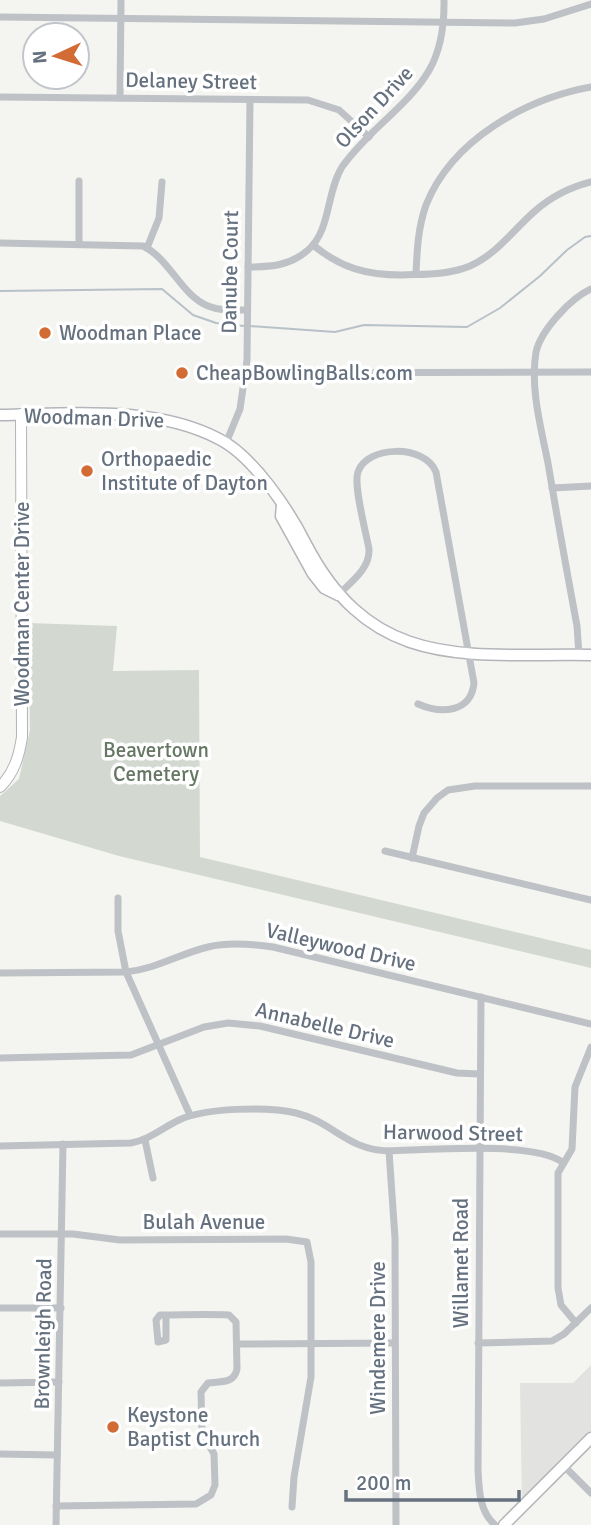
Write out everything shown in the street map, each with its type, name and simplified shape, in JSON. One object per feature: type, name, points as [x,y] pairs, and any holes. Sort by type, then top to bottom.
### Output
[{"type":"main road","name":"Woodman Drive","points":[[0,415],[151,416],[191,426],[226,443],[261,475],[282,505],[281,516],[313,574],[324,588],[338,595],[363,617],[407,641],[435,650],[469,655],[591,655]]},
{"type":"main road","points":[[505,1525],[591,1438]]},
{"type":"street","points":[[120,98],[121,0]]},
{"type":"street","name":"Olson Drive","points":[[313,245],[323,228],[330,194],[338,175],[353,154],[417,89],[428,74],[439,52],[444,22],[444,0]]},
{"type":"street","points":[[0,18],[530,21],[560,15],[591,4]]},
{"type":"street","points":[[416,274],[419,232],[427,204],[440,178],[456,158],[479,137],[523,109],[556,95],[591,87]]},
{"type":"street","name":"Delaney Street","points":[[0,97],[299,100],[322,103],[347,115],[369,137]]},
{"type":"street","name":"Danube Court","points":[[226,443],[240,409],[246,373],[250,100]]},
{"type":"street","points":[[79,181],[79,244]]},
{"type":"street","points":[[248,267],[281,265],[300,257],[313,245],[334,261],[362,272],[416,274],[447,273],[463,269],[483,259],[547,202],[591,181]]},
{"type":"street","points":[[146,248],[159,218],[162,183]]},
{"type":"street","points":[[0,243],[134,245],[146,248],[160,257],[192,295],[205,305],[226,310],[246,310]]},
{"type":"street","points":[[579,654],[577,626],[537,405],[535,373],[536,352],[544,333],[576,298],[591,289]]},
{"type":"street","points":[[246,373],[591,372]]},
{"type":"street","name":"Woodman Center Drive","points":[[0,787],[18,761],[22,737],[21,414]]},
{"type":"street","points":[[338,595],[364,569],[368,559],[369,549],[357,481],[362,464],[377,454],[411,453],[427,459],[436,472],[473,688],[465,703],[456,709],[441,710],[418,704]]},
{"type":"street","points":[[552,488],[591,486]]},
{"type":"street","points":[[412,858],[419,826],[425,813],[437,798],[449,790],[475,786],[591,786]]},
{"type":"street","points":[[385,851],[591,900]]},
{"type":"street","points":[[118,898],[118,931],[125,972],[190,1115]]},
{"type":"street","name":"Valleywood Drive","points":[[0,973],[125,972],[151,969],[209,947],[250,944],[273,947],[591,1024]]},
{"type":"street","name":"Willamet Road","points":[[481,997],[479,1487],[484,1510],[495,1525]]},
{"type":"street","name":"Annabelle Drive","points":[[0,1058],[121,1057],[204,1027],[239,1023],[457,1073],[479,1074]]},
{"type":"street","points":[[576,1323],[561,1305],[558,1288],[558,1173],[572,1149],[575,1087],[591,1047]]},
{"type":"street","name":"Harwood Street","points":[[0,1146],[131,1143],[145,1140],[190,1115],[213,1111],[289,1112],[318,1121],[360,1147],[389,1151],[527,1150],[556,1157],[562,1162]]},
{"type":"street","points":[[145,1140],[153,1178]]},
{"type":"street","name":"Brownleigh Road","points":[[56,1525],[63,1144]]},
{"type":"street","name":"Windemere Drive","points":[[389,1151],[395,1238],[396,1525]]},
{"type":"street","name":"Bulah Avenue","points":[[0,1234],[62,1234],[120,1240],[286,1239],[307,1242],[311,1262],[311,1342]]},
{"type":"street","points":[[0,1308],[61,1308]]},
{"type":"street","points":[[478,1343],[545,1343],[558,1338],[591,1308]]},
{"type":"street","points":[[56,1506],[196,1504],[207,1499],[215,1485],[214,1454],[202,1434],[201,1392],[208,1383],[228,1381],[234,1377],[236,1322],[232,1316],[166,1315]]},
{"type":"street","points":[[292,1507],[294,1477],[310,1384],[311,1342]]},
{"type":"street","points":[[237,1344],[395,1343]]},
{"type":"street","points":[[0,1382],[59,1382]]},
{"type":"street","points":[[0,1454],[57,1455]]},
{"type":"street","points":[[564,1465],[591,1493]]},
{"type":"shaded area","points":[[591,1365],[591,1439],[522,1508],[520,1383],[573,1383]]},
{"type":"green space","name":"Beavertown Cemetery","points":[[28,623],[117,626],[113,671],[199,670],[200,857],[591,950],[591,968],[119,856],[0,821],[0,796],[19,779],[30,730]]},
{"type":"waterway","points":[[249,326],[335,332],[364,325],[467,327],[500,308],[567,250],[585,237],[591,236]]},
{"type":"waterway","points":[[0,291],[162,289],[193,315],[216,323],[244,326]]},
{"type":"place","name":"Woodman Place","points":[[45,333]]},
{"type":"place","name":"CheapBowlingBalls.com","points":[[182,373]]},
{"type":"place","name":"Orthopaedic Institute of Dayton","points":[[87,471]]},
{"type":"place","name":"Keystone Baptist Church","points":[[113,1427]]}]
